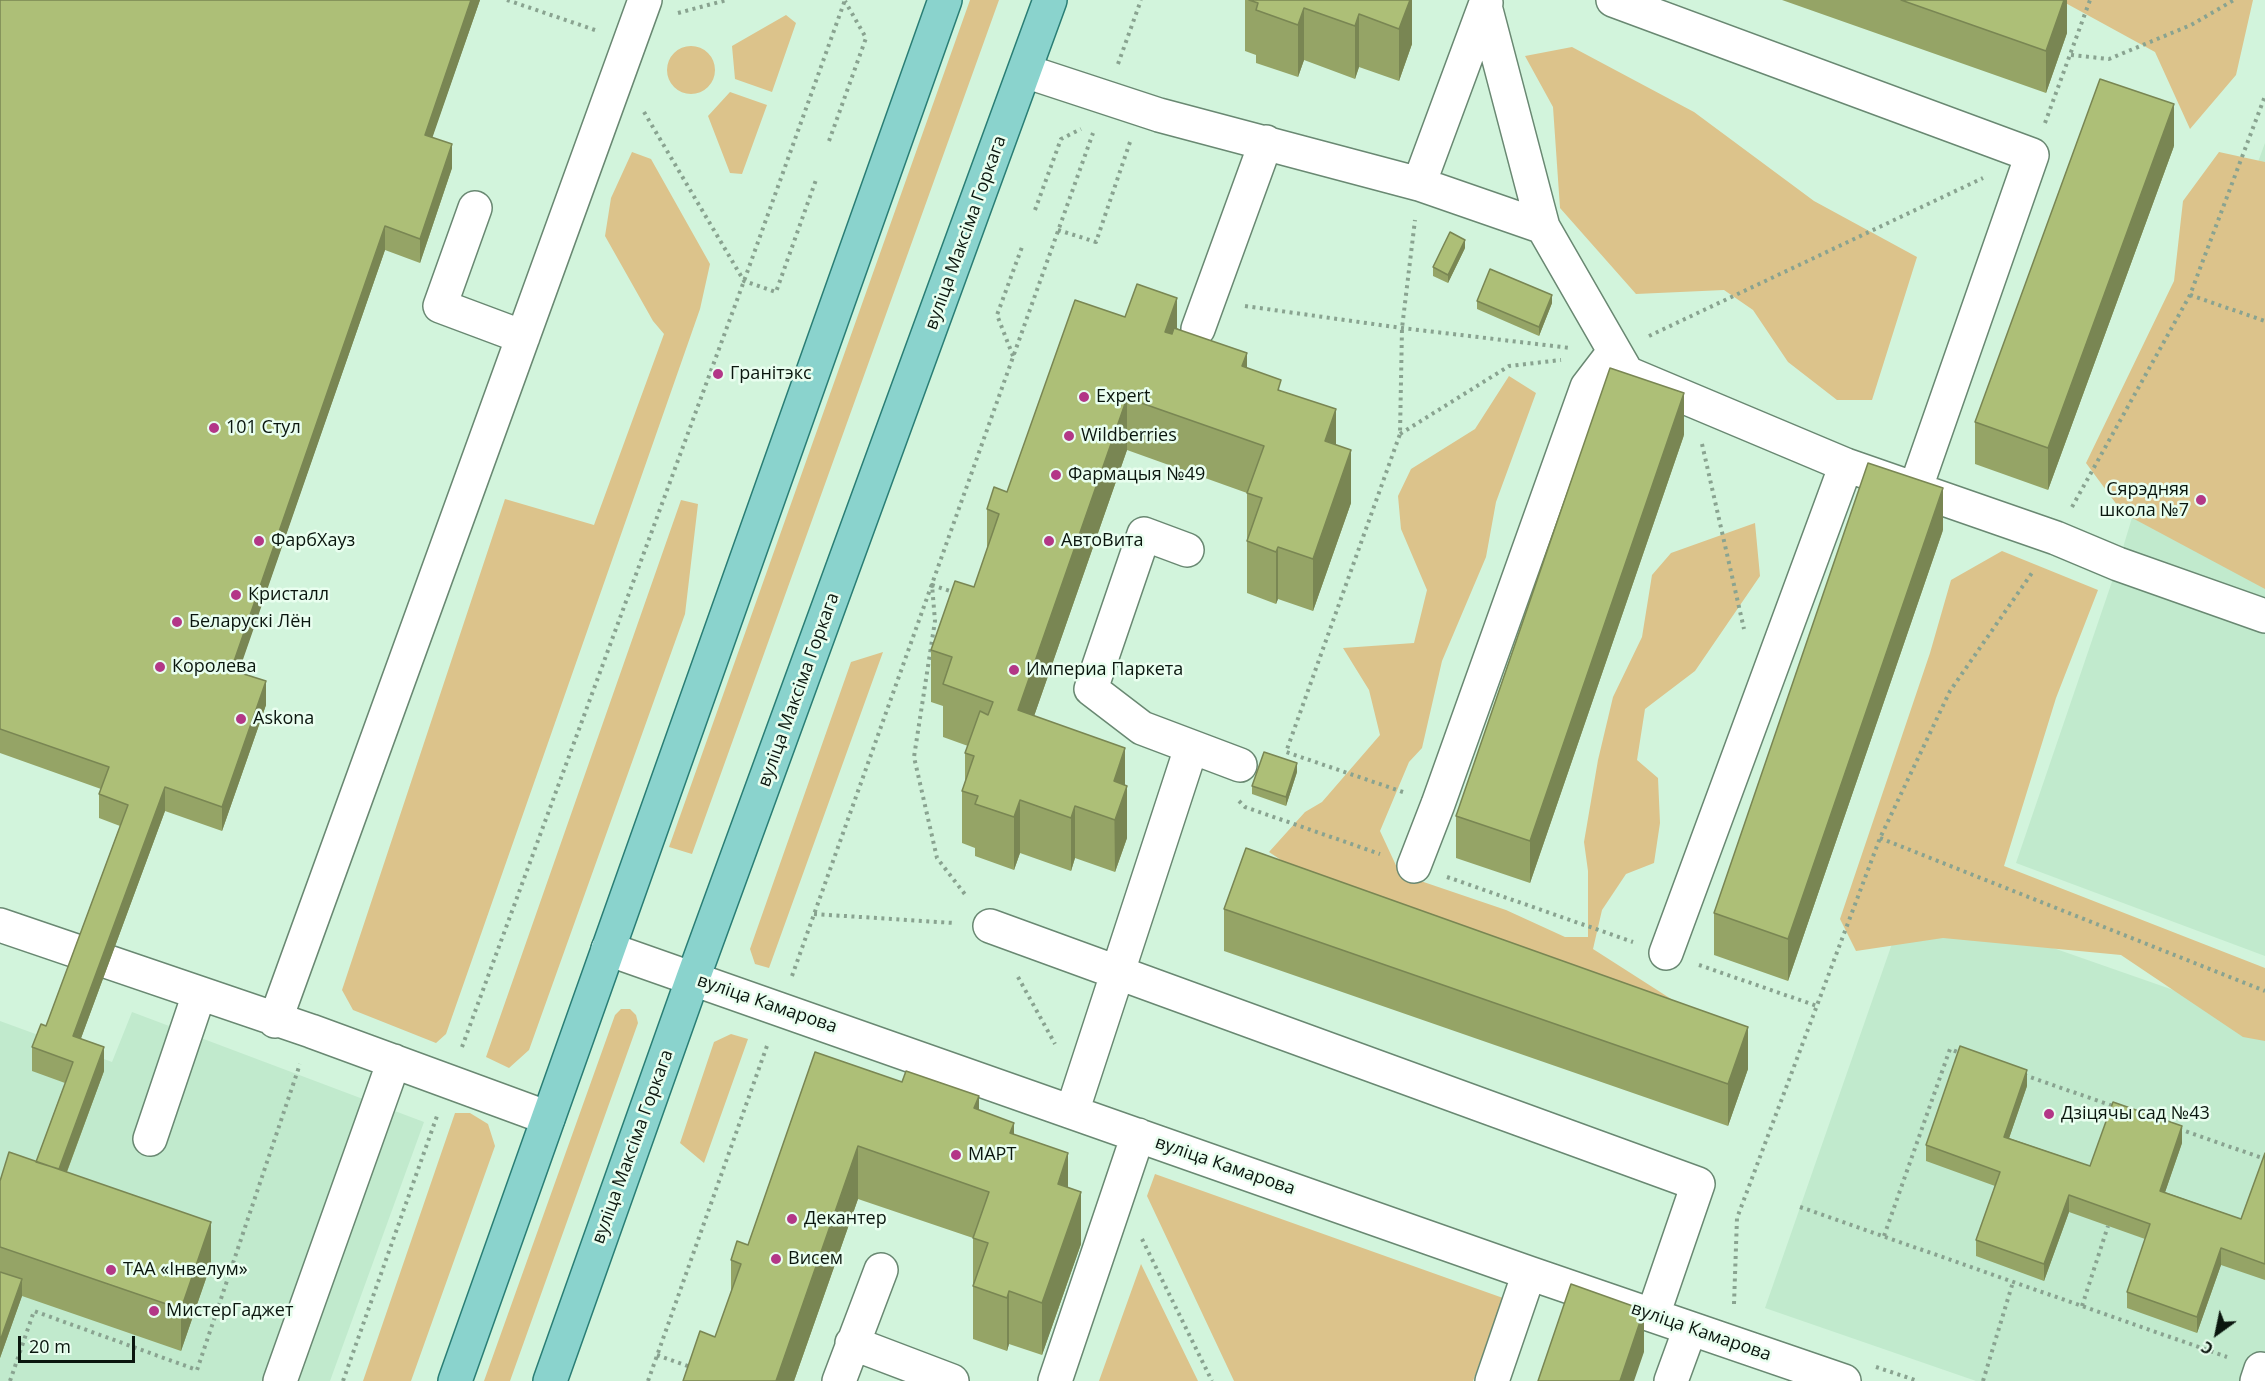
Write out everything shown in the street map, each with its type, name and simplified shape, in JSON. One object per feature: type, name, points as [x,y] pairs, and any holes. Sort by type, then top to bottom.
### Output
[{"type":"main road","points":[[455,1381],[945,0]]},
{"type":"main road","name":"вуліца Максіма Горкага","points":[[550,1381],[693,978],[1050,0]]},
{"type":"street","points":[[275,1021],[645,0]]},
{"type":"street","points":[[1613,0],[2032,155],[1915,490]]},
{"type":"street","points":[[1419,184],[1486,3]]},
{"type":"street","points":[[1486,3],[1543,227],[1613,353],[1627,373],[1846,465],[2056,538],[2118,564],[2265,616]]},
{"type":"street","points":[[1025,71],[1142,110],[1419,184],[1543,227]]},
{"type":"street","points":[[1203,315],[1266,142]]},
{"type":"street","points":[[475,208],[440,306],[523,337]]},
{"type":"street","points":[[1414,866],[1587,387],[1613,353]]},
{"type":"street","points":[[1666,953],[1846,465]]},
{"type":"street","points":[[1188,550],[1144,534],[1091,689],[1142,728],[1240,765]]},
{"type":"street","points":[[1076,1100],[1191,748]]},
{"type":"street","points":[[0,925],[394,1061],[548,1118]]},
{"type":"street","points":[[990,926],[1698,1184],[1653,1315]]},
{"type":"street","name":"вуліца Камарова","points":[[608,949],[780,1009],[1076,1100],[1138,1135],[1833,1379]]},
{"type":"street","points":[[150,1139],[198,994]]},
{"type":"street","points":[[280,1381],[394,1061]]},
{"type":"street","points":[[1055,1381],[1138,1135]]},
{"type":"street","points":[[839,1381],[881,1270]]},
{"type":"street","points":[[1492,1381],[1529,1273]]},
{"type":"street","points":[[1671,1381],[1690,1329]]},
{"type":"street","points":[[852,1343],[952,1381]]},
{"type":"path","points":[[507,0],[629,42]]},
{"type":"path","points":[[829,141],[866,38],[845,0]]},
{"type":"path","points":[[343,1381],[449,1083],[845,0]]},
{"type":"path","points":[[648,1381],[1141,0]]},
{"type":"path","points":[[1400,434],[1509,366],[1613,353],[2032,155],[2090,0]]},
{"type":"path","points":[[2071,55],[2109,59],[2191,25],[2234,0]]},
{"type":"path","points":[[1734,1306],[1737,1218],[1880,838],[1950,691],[2056,538],[2190,295],[2265,96]]},
{"type":"path","points":[[642,107],[744,281],[776,292],[817,177]]},
{"type":"path","points":[[1058,230],[1096,242],[1142,110]]},
{"type":"path","points":[[1035,210],[1061,139]]},
{"type":"path","points":[[1419,184],[1402,328],[1400,434],[1286,752],[1438,804]]},
{"type":"path","points":[[1013,357],[998,315],[1022,247]]},
{"type":"path","points":[[2190,295],[2265,321]]},
{"type":"path","points":[[1203,315],[1402,328],[1613,353]]},
{"type":"path","points":[[1693,401],[1747,640]]},
{"type":"path","points":[[932,585],[964,596]]},
{"type":"path","points":[[932,585],[934,621],[914,757],[937,858],[990,926]]},
{"type":"path","points":[[1284,822],[1817,1006]]},
{"type":"path","points":[[1880,838],[2265,991]]},
{"type":"path","points":[[814,914],[990,926]]},
{"type":"path","points":[[1018,977],[1076,1100]]},
{"type":"path","points":[[1884,1236],[1950,1049],[1961,1053]]},
{"type":"path","points":[[2017,1073],[2119,1108]]},
{"type":"path","points":[[2175,1128],[2265,1159]]},
{"type":"path","points":[[1119,1191],[1212,1381]]},
{"type":"path","points":[[1800,1207],[2082,1306],[2259,1375]]},
{"type":"path","points":[[2082,1306],[2109,1226]]},
{"type":"path","points":[[1983,1381],[2013,1282]]},
{"type":"path","points":[[657,1355],[698,1371]]},
{"type":"shaded area","points":[[970,0],[999,0],[692,854],[669,847]]},
{"type":"shaded area","points":[[2060,0],[2253,0],[2236,75],[2190,129],[2155,52]]},
{"type":"shaded area","points":[[786,15],[796,23],[772,92],[735,79],[732,46]]},
{"type":"shaded area","points":[[691,46],[708,53],[715,70],[708,87],[691,94],[674,87],[667,70],[674,53]]},
{"type":"shaded area","points":[[1572,47],[1694,112],[1814,201],[1917,257],[1872,400],[1837,400],[1788,362],[1753,310],[1724,290],[1636,294],[1560,208],[1553,107],[1525,56]]},
{"type":"shaded area","points":[[730,92],[767,105],[742,174],[730,173],[708,116]]},
{"type":"shaded area","name":"Сярэдняя школа №7","points":[[2265,143],[2265,956],[2016,863],[2118,564],[2157,435]]},
{"type":"shaded area","points":[[632,152],[651,159],[710,264],[700,309],[446,1034],[436,1043],[353,1010],[342,990],[505,499],[594,525],[664,334],[653,321],[605,236],[611,198]]},
{"type":"shaded area","points":[[2219,152],[2265,162],[2265,589],[2123,513],[2086,463],[2174,281],[2183,201]]},
{"type":"shaded area","points":[[1509,376],[1536,393],[1496,502],[1486,557],[1442,661],[1422,748],[1409,762],[1380,831],[1400,874],[1506,910],[1565,937],[1588,937],[1588,871],[1584,842],[1598,760],[1613,697],[1642,637],[1652,575],[1671,553],[1755,523],[1760,576],[1695,671],[1645,709],[1637,760],[1658,778],[1660,823],[1654,863],[1626,874],[1602,910],[1593,949],[1718,1029],[1290,866],[1269,852],[1305,812],[1322,802],[1380,735],[1369,690],[1343,648],[1414,643],[1427,590],[1401,529],[1398,496],[1411,469],[1475,429]]},
{"type":"shaded area","points":[[681,500],[698,504],[685,614],[529,1050],[509,1068],[486,1057]]},
{"type":"shaded area","points":[[2002,551],[2098,590],[2056,698],[2004,866],[2265,968],[2265,1041],[2243,1037],[2121,955],[1943,938],[1856,951],[1840,919],[1930,653],[1951,580]]},
{"type":"shaded area","points":[[883,652],[769,968],[755,964],[750,949],[851,662]]},
{"type":"shaded area","name":"Дзіцячы сад №43","points":[[1933,906],[2265,1022],[2265,1381],[1976,1381],[1765,1308],[1894,938]]},
{"type":"shaded area","points":[[621,1009],[630,1009],[636,1015],[638,1023],[510,1381],[484,1381],[615,1015]]},
{"type":"shaded area","points":[[132,1012],[424,1122],[330,1381],[0,1381],[0,1021],[112,1062]]},
{"type":"shaded area","points":[[731,1034],[748,1039],[704,1163],[680,1143],[714,1042]]},
{"type":"shaded area","points":[[455,1113],[470,1113],[488,1124],[495,1146],[411,1381],[363,1381]]},
{"type":"shaded area","points":[[1155,1174],[1503,1298],[1473,1381],[1234,1381],[1147,1196]]},
{"type":"shaded area","points":[[1141,1264],[1198,1381],[1099,1381]]},
{"type":"building","points":[[0,0],[471,0],[425,135],[452,144],[420,239],[385,226],[231,670],[266,681],[222,807],[165,787],[73,1036],[104,1047],[59,1169],[36,1162],[73,1062],[32,1047],[41,1024],[46,1026],[128,805],[99,794],[109,767],[0,729]]},
{"type":"building","points":[[1249,0],[1410,0],[1399,29],[1359,14],[1355,26],[1304,8],[1298,25],[1256,10],[1258,3]]},
{"type":"building","points":[[1901,0],[2064,0],[2046,51]]},
{"type":"building","points":[[2100,79],[2174,104],[2048,448],[1975,422]]},
{"type":"building","points":[[1450,232],[1465,240],[1448,275],[1433,267]]},
{"type":"building","points":[[1490,269],[1552,295],[1539,327],[1477,301]]},
{"type":"building","points":[[1137,284],[1177,298],[1165,332],[1172,334],[1174,328],[1247,353],[1242,366],[1281,380],[1278,390],[1336,409],[1325,441],[1351,450],[1313,559],[1278,547],[1276,552],[1247,541],[1262,498],[1247,493],[1264,446],[1127,398],[1018,710],[1125,748],[1114,781],[1127,786],[1115,820],[1075,806],[1071,818],[1020,800],[1014,817],[975,804],[978,796],[962,791],[974,756],[965,753],[980,711],[988,715],[993,702],[943,684],[952,657],[931,650],[955,581],[974,587],[999,514],[987,509],[994,487],[1007,492],[1075,300],[1125,317]]},
{"type":"building","points":[[1610,368],[1684,393],[1530,841],[1456,816]]},
{"type":"building","points":[[1868,463],[1943,488],[1788,939],[1714,913]]},
{"type":"building","points":[[1264,752],[1297,763],[1286,797],[1252,786]]},
{"type":"building","points":[[1246,848],[1748,1027],[1728,1084],[1224,909]]},
{"type":"building","points":[[1960,1046],[2027,1070],[2004,1137],[2090,1166],[2113,1102],[2182,1126],[2160,1191],[2241,1219],[2265,1153],[2265,1264],[2221,1248],[2197,1317],[2127,1292],[2150,1224],[2069,1195],[2044,1264],[1976,1240],[2000,1172],[1926,1145]]},
{"type":"building","points":[[815,1052],[902,1082],[906,1071],[979,1096],[974,1108],[1014,1123],[1010,1133],[1068,1153],[1058,1184],[1081,1192],[1042,1303],[1009,1291],[1007,1298],[973,1286],[988,1243],[973,1238],[989,1192],[858,1146],[776,1381],[683,1381],[700,1331],[715,1337],[741,1264],[731,1260],[737,1241],[748,1245]]},
{"type":"building","points":[[9,1152],[211,1222],[181,1309],[0,1247],[0,1181]]},
{"type":"building","points":[[0,1272],[22,1279],[0,1341]]},
{"type":"building","points":[[1571,1284],[1644,1310],[1620,1381],[1538,1381]]},
{"type":"place","name":"Гранітэкс","points":[[718,374]]},
{"type":"place","name":"Expert","points":[[1084,397]]},
{"type":"place","name":"101 Стул","points":[[214,428]]},
{"type":"place","name":"Wildberries","points":[[1069,436]]},
{"type":"place","name":"Фармацыя №49","points":[[1056,475]]},
{"type":"place","name":"Сярэдняя школа №7","points":[[2201,500]]},
{"type":"place","name":"ФарбХауз","points":[[259,541]]},
{"type":"place","name":"АвтоВита","points":[[1049,541]]},
{"type":"place","name":"Кристалл","points":[[236,595]]},
{"type":"place","name":"Беларускі Лён","points":[[177,622]]},
{"type":"place","name":"Королева","points":[[160,667]]},
{"type":"place","name":"Империа Паркета","points":[[1014,670]]},
{"type":"place","name":"Askona","points":[[241,719]]},
{"type":"place","name":"Дзіцячы сад №43","points":[[2049,1114]]},
{"type":"place","name":"МАРТ","points":[[956,1155]]},
{"type":"place","name":"Декантер","points":[[792,1219]]},
{"type":"place","name":"Висем","points":[[776,1259]]},
{"type":"place","name":"ТАА «Інвелум»","points":[[111,1270]]},
{"type":"place","name":"МистерГаджет","points":[[154,1311]]}]
